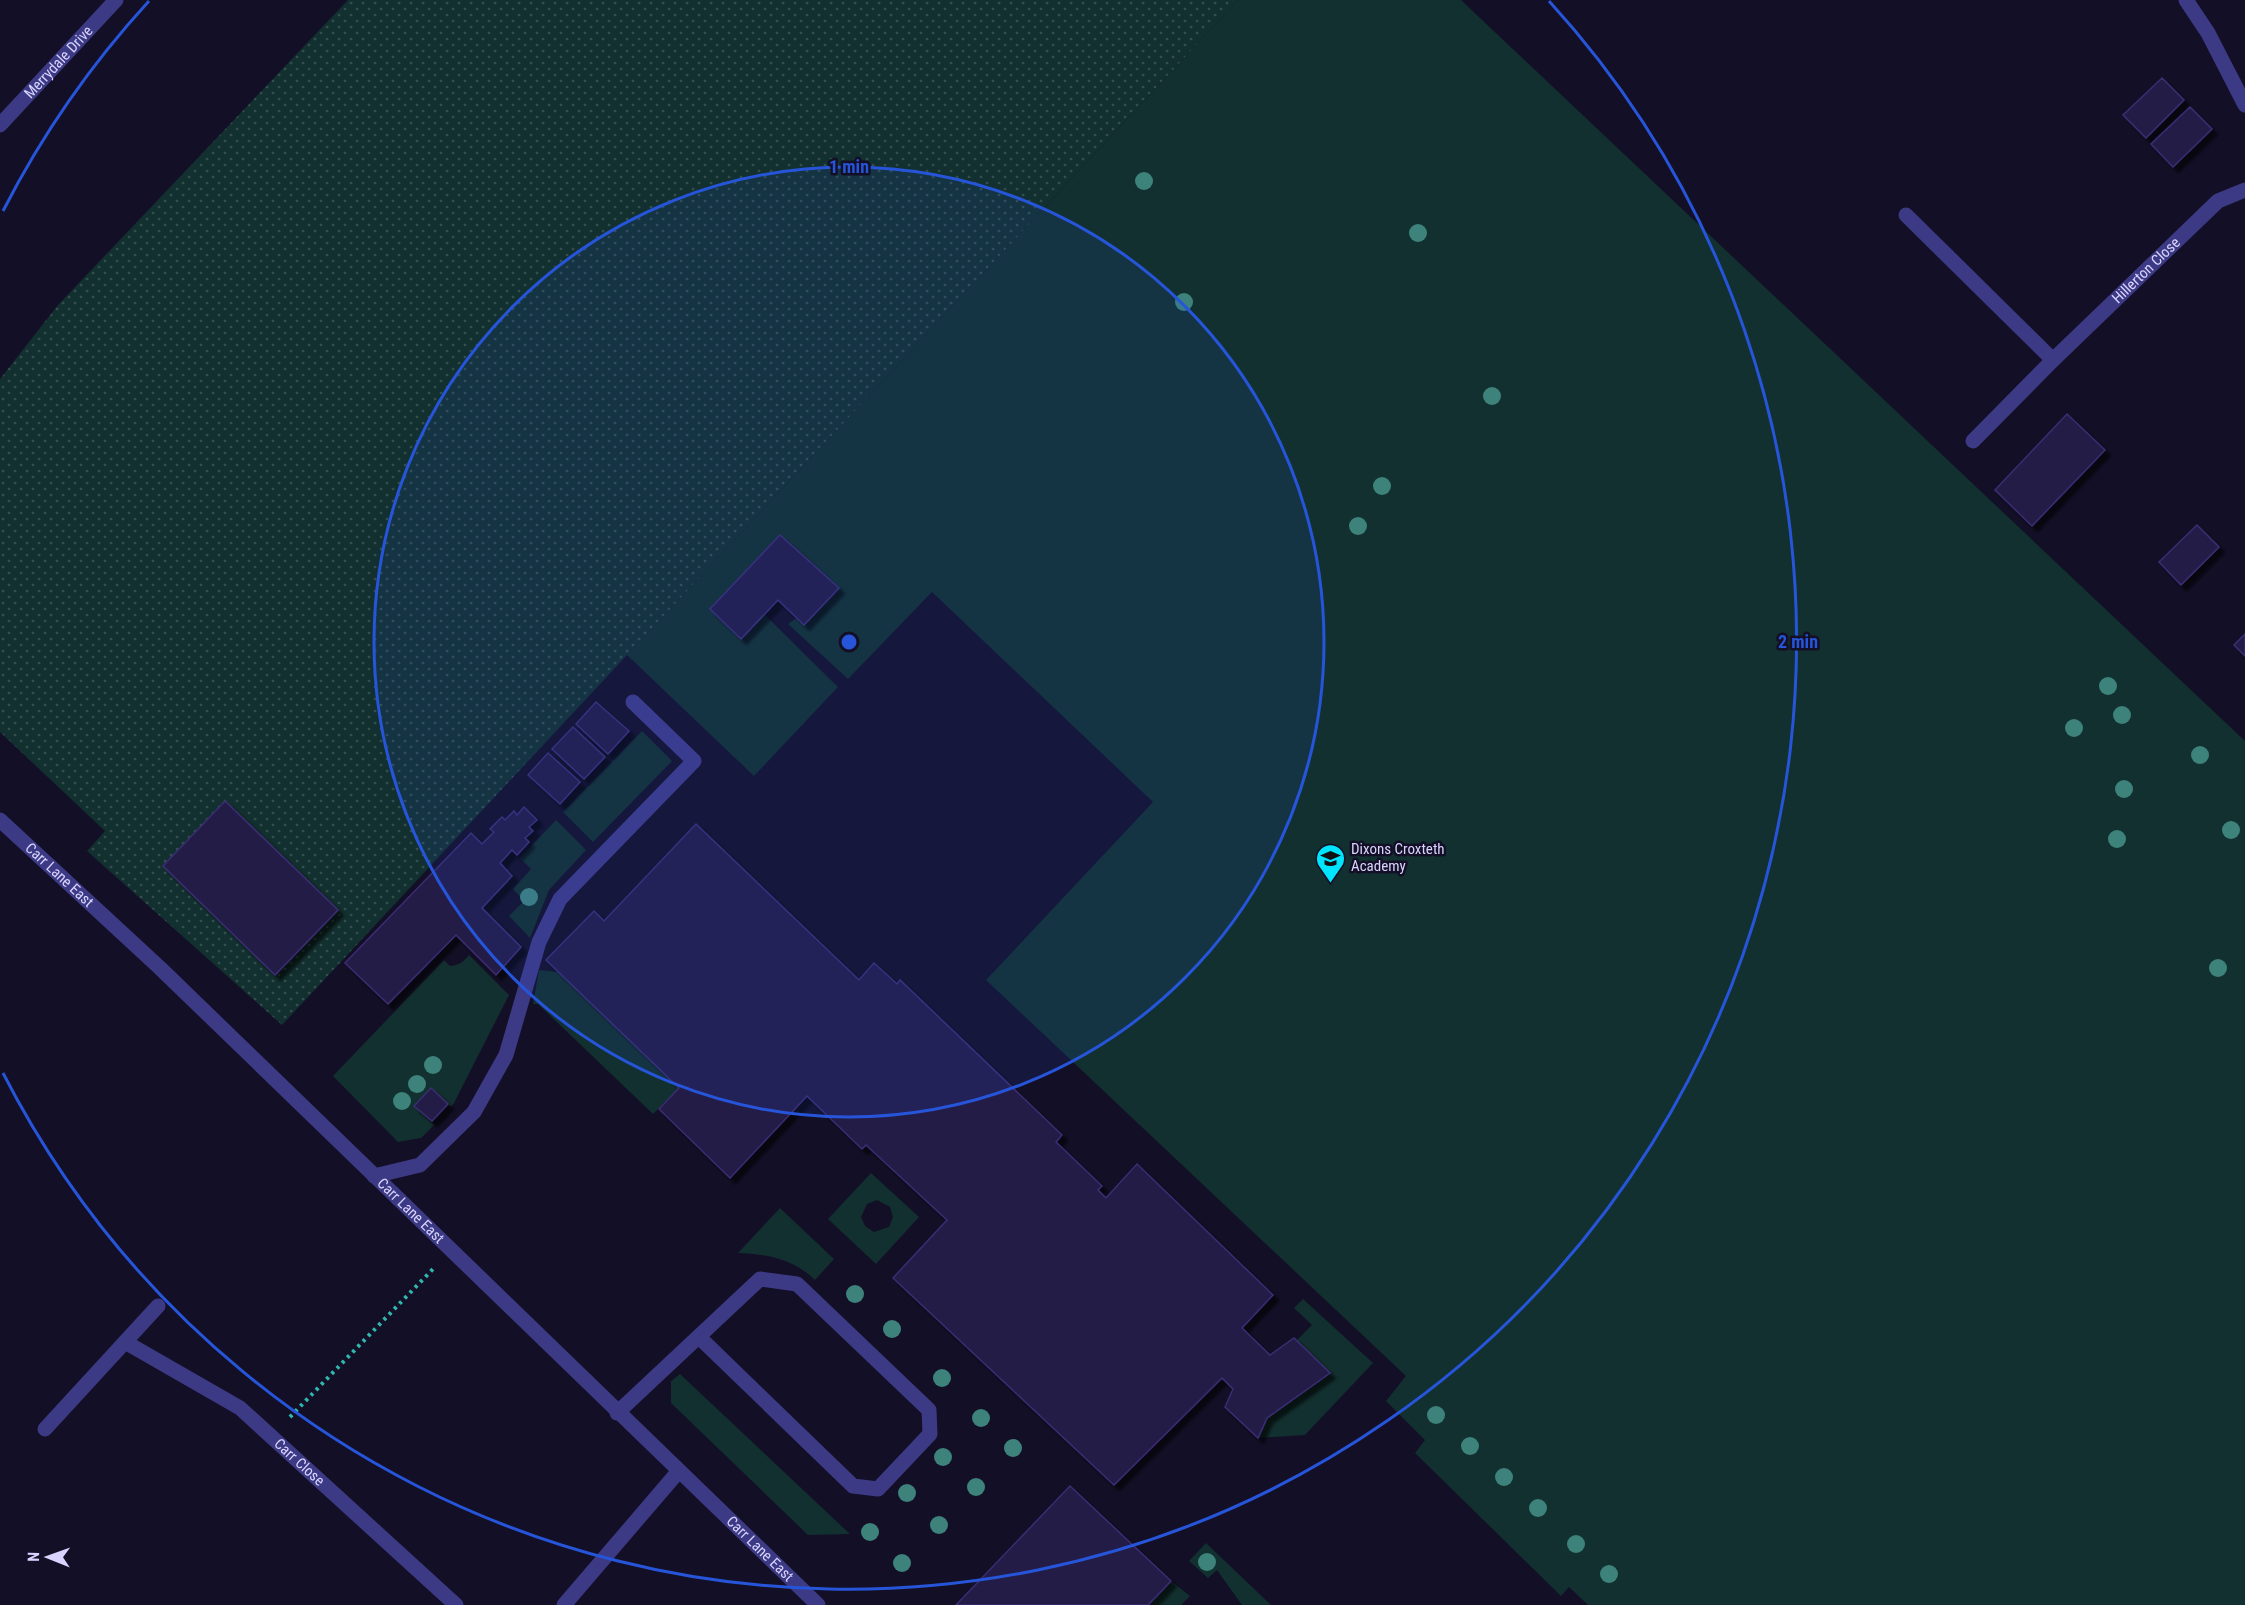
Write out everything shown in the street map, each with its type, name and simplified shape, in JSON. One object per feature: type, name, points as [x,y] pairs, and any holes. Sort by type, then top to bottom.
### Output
[{"type":"street","name":"Merrydale Drive","points":[[0,125],[116,0]]},
{"type":"street","points":[[2186,0],[2208,33],[2245,105]]},
{"type":"street","name":"Hillerton Close","points":[[1973,441],[2053,360],[2218,201],[2245,190]]},
{"type":"street","points":[[1906,215],[2053,360]]},
{"type":"street","points":[[374,1176],[420,1165],[474,1112],[506,1055],[539,942],[560,899],[694,761],[633,702]]},
{"type":"street","name":"Carr Lane East","points":[[0,820],[160,968],[617,1413],[818,1605]]},
{"type":"street","points":[[617,1413],[760,1279],[797,1284],[929,1410],[930,1434],[878,1489],[853,1486],[699,1337]]},
{"type":"street","points":[[45,1429],[158,1306]]},
{"type":"street","name":"Carr Close","points":[[125,1342],[240,1408],[456,1605]]},
{"type":"street","points":[[564,1605],[678,1472]]},
{"type":"path","points":[[271,1437],[451,1251]]},
{"type":"green space","points":[[348,0],[1238,0],[282,1025],[87,851],[105,831],[0,732],[0,379],[58,305]]},
{"type":"green space","name":"Dixons Croxteth Academy","points":[[1238,0],[1461,0],[2245,741],[2245,1605],[1588,1605],[1569,1587],[1561,1596],[1415,1453],[1425,1440],[1386,1401],[1406,1376],[986,980],[1153,802],[932,592],[848,679],[788,624],[838,588],[780,535],[710,609],[741,639],[764,614],[838,687],[754,776],[627,655]]},
{"type":"green space","points":[[642,731],[672,761],[593,842],[563,812]]},
{"type":"green space","points":[[556,820],[586,850],[549,890],[530,938],[509,916],[524,901],[513,889],[531,869],[520,858]]},
{"type":"green space","points":[[469,955],[509,995],[451,1107],[448,1104],[415,1106],[434,1125],[421,1138],[398,1142],[333,1076],[444,960],[453,966],[461,963]]},
{"type":"green space","points":[[539,970],[559,972],[679,1088],[653,1114],[538,1004],[533,1004]]},
{"type":"green space","points":[[871,1173],[919,1217],[876,1264],[828,1219]],"holes":[[[877,1200],[890,1207],[893,1217],[889,1227],[874,1232],[865,1226],[861,1217],[867,1204]]]},
{"type":"green space","points":[[780,1208],[834,1259],[815,1280],[789,1262],[738,1253]]},
{"type":"green space","points":[[1303,1299],[1373,1363],[1305,1435],[1258,1438],[1267,1418],[1330,1373],[1296,1341],[1312,1325],[1294,1308]]},
{"type":"green space","points":[[680,1374],[850,1534],[808,1535],[671,1403],[671,1381]]},
{"type":"green space","points":[[1206,1543],[1271,1605],[1242,1605],[1217,1570],[1208,1578],[1189,1561]]},
{"type":"green space","points":[[1171,1581],[1190,1596],[1181,1605],[1148,1605]]},
{"type":"building","points":[[2162,78],[2184,100],[2146,138],[2123,115]]},
{"type":"building","points":[[2190,107],[2212,129],[2173,167],[2151,144]]},
{"type":"building","points":[[2067,414],[2105,450],[2032,526],[1995,490]]},
{"type":"building","points":[[2197,525],[2219,547],[2181,585],[2159,562]]},
{"type":"building","points":[[780,535],[839,588],[804,625],[778,600],[741,639],[710,609]]},
{"type":"building","points":[[2245,634],[2245,656],[2234,645]]},
{"type":"building","points":[[596,702],[629,731],[608,754],[576,724]]},
{"type":"building","points":[[573,727],[605,757],[584,779],[552,749]]},
{"type":"building","points":[[548,753],[580,782],[560,804],[528,775]]},
{"type":"building","points":[[225,801],[338,910],[275,975],[163,866]]},
{"type":"building","points":[[524,807],[537,820],[529,827],[533,831],[525,838],[529,842],[517,855],[512,850],[500,863],[512,876],[482,908],[521,947],[496,975],[456,935],[388,1004],[345,963],[471,833],[482,844],[494,832],[490,829],[502,817],[505,820],[514,811],[517,815]]},
{"type":"building","points":[[696,824],[859,980],[874,963],[897,984],[900,980],[1062,1135],[1056,1142],[1102,1186],[1098,1190],[1106,1198],[1137,1164],[1273,1295],[1242,1328],[1270,1355],[1294,1338],[1330,1373],[1267,1418],[1258,1438],[1225,1407],[1233,1389],[1222,1378],[1114,1485],[893,1278],[947,1220],[866,1145],[862,1149],[807,1096],[730,1178],[659,1109],[679,1088],[546,960],[594,911],[604,921]]},
{"type":"building","points":[[431,1088],[448,1104],[432,1121],[414,1106]]},
{"type":"building","points":[[1070,1486],[1171,1581],[1148,1605],[956,1605]]},
{"type":"place","name":"Dixons Croxteth Academy","points":[[1330,884]]}]
